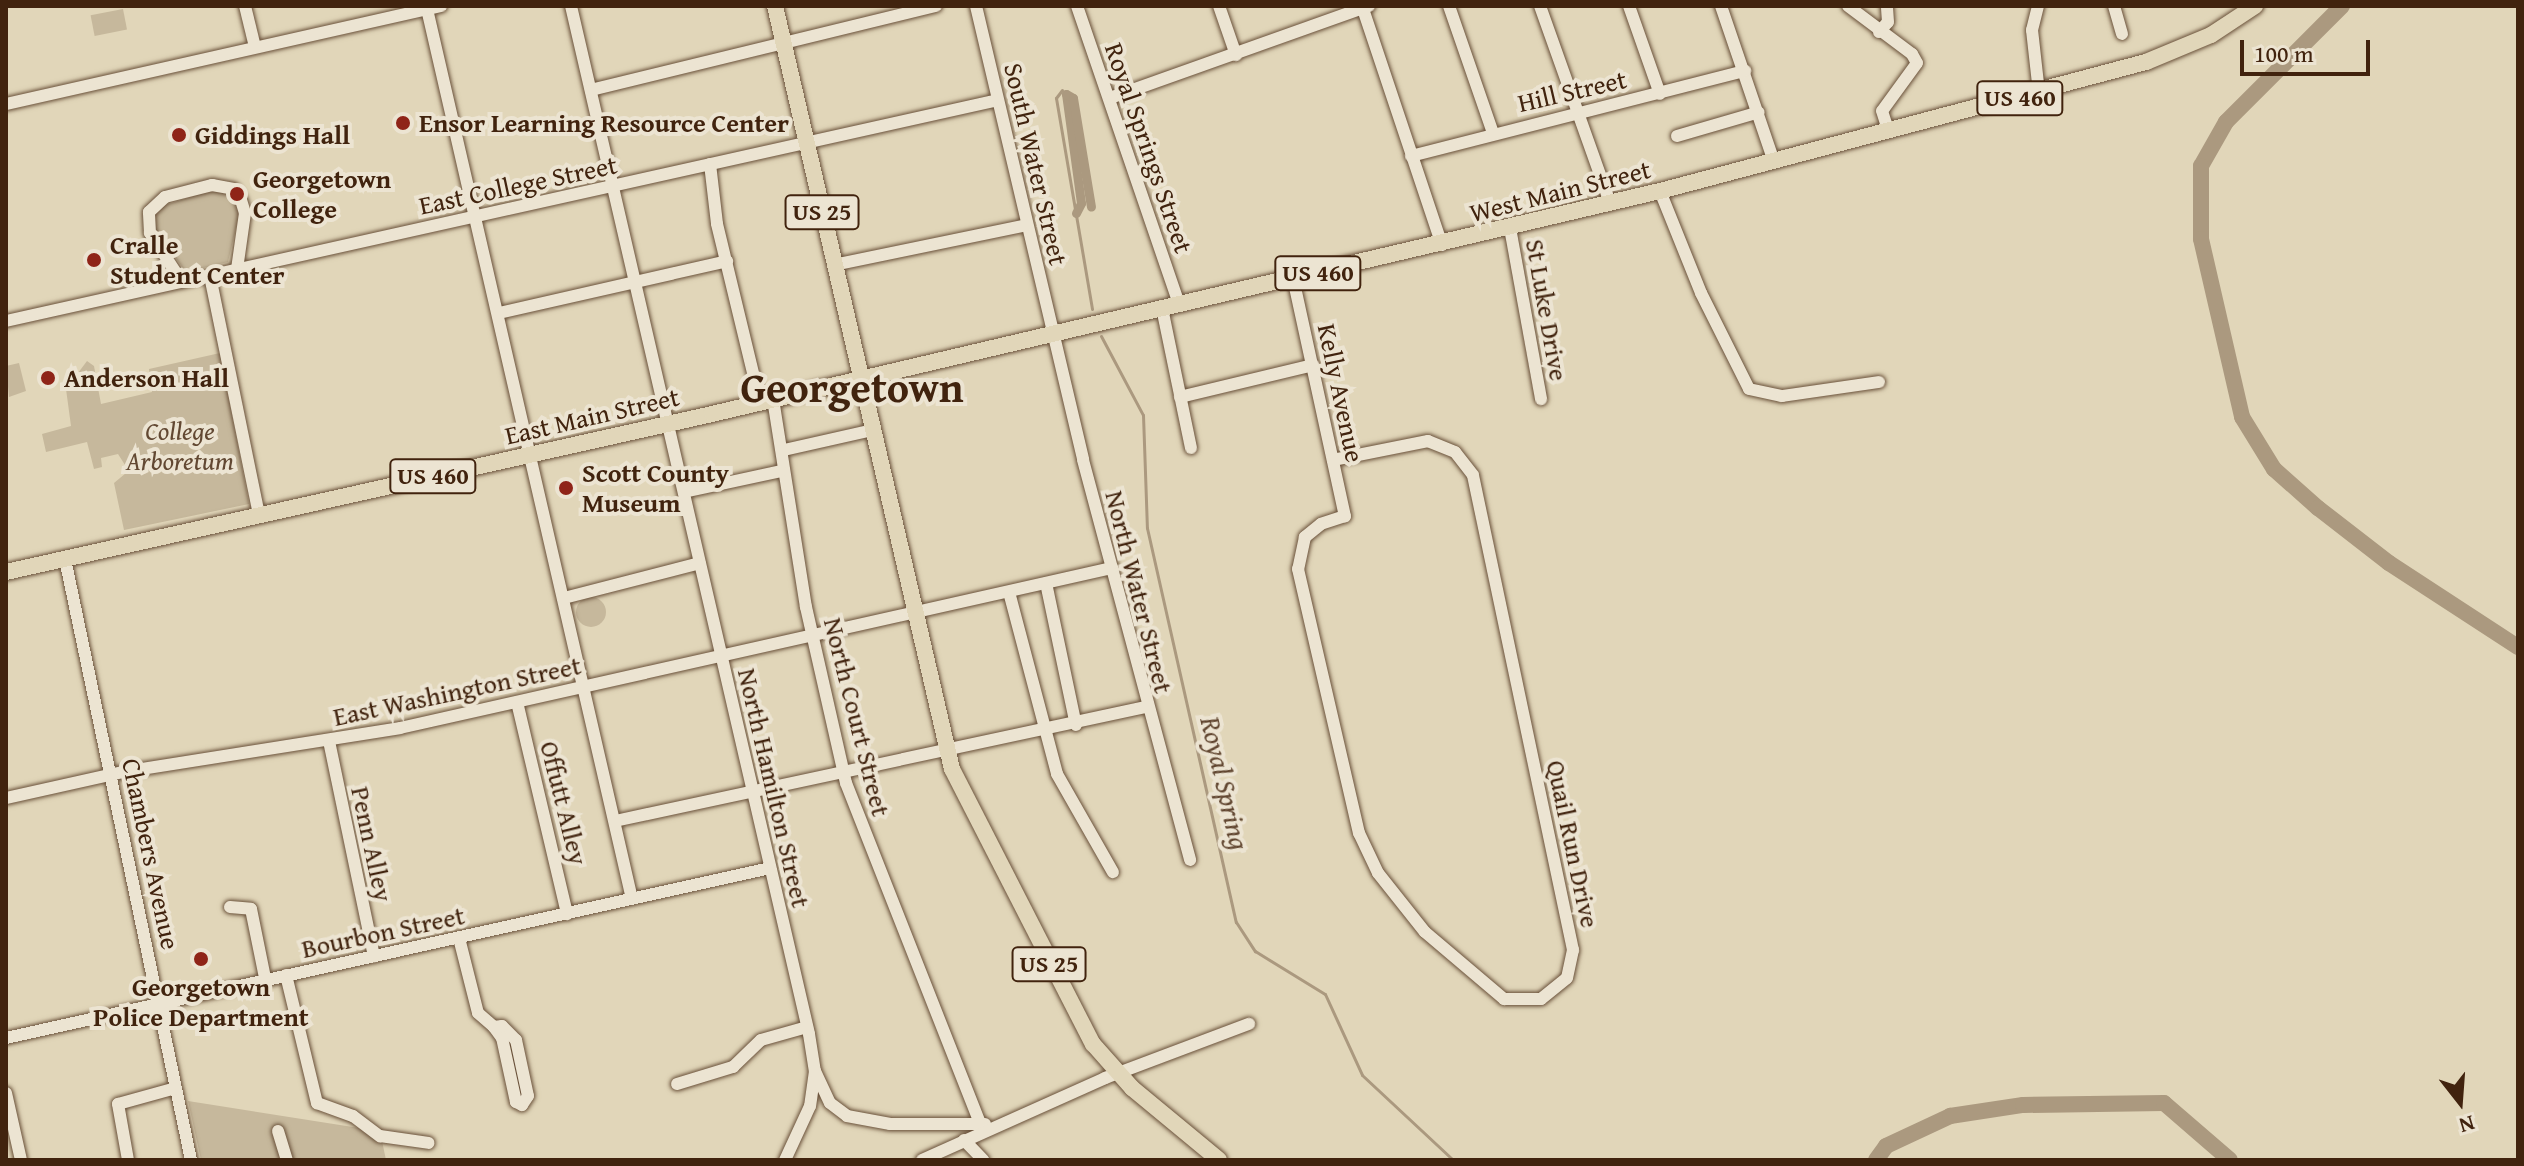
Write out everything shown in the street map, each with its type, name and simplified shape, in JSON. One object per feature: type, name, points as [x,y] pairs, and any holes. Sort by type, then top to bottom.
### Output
[{"type":"main road","name":"US 25","points":[[775,6],[946,752],[1077,1016],[1118,1073],[1219,1160]]},
{"type":"main road","name":"West Main Street","points":[[860,378],[1442,245],[2039,92],[2171,54],[2225,28],[2255,6]]},
{"type":"main road","name":"East Main Street","points":[[6,572],[860,378]]},
{"type":"street","points":[[245,6],[255,47]]},
{"type":"street","points":[[6,104],[441,6]]},
{"type":"street","name":"North Hamilton Street","points":[[571,6],[807,1027],[815,1071],[810,1106],[785,1160]]},
{"type":"street","points":[[881,6],[884,20]]},
{"type":"street","points":[[591,90],[936,6]]},
{"type":"street","name":"South Water Street","points":[[976,6],[1053,332]]},
{"type":"street","name":"Royal Springs Street","points":[[1077,6],[1110,98],[1171,306],[1180,397],[1191,448]]},
{"type":"street","points":[[1219,6],[1236,55]]},
{"type":"street","points":[[1449,6],[1493,133]]},
{"type":"street","points":[[1540,6],[1610,203]]},
{"type":"street","points":[[1629,6],[1660,94]]},
{"type":"street","points":[[1721,6],[1774,162]]},
{"type":"street","points":[[1848,6],[1912,54],[1917,63],[1882,111],[1888,130]]},
{"type":"street","points":[[1879,32],[1888,22],[1887,6]]},
{"type":"street","points":[[2038,6],[2032,30],[2039,92]]},
{"type":"street","points":[[2114,6],[2122,34]]},
{"type":"street","points":[[1110,98],[1364,7],[1442,245]]},
{"type":"street","points":[[427,9],[532,453],[632,899]]},
{"type":"street","name":"Hill Street","points":[[1411,156],[1745,71]]},
{"type":"street","name":"East College Street","points":[[6,321],[998,100]]},
{"type":"street","points":[[1677,136],[1759,112]]},
{"type":"street","name":"North Court Street","points":[[710,164],[727,261],[766,401],[784,450],[781,471],[844,773],[885,891],[980,1124]]},
{"type":"street","points":[[182,282],[150,233],[149,212],[165,197],[212,185],[234,189],[245,213],[235,258],[237,269]]},
{"type":"street","points":[[1660,191],[1701,293],[1749,389],[1782,396],[1879,382]]},
{"type":"street","points":[[834,265],[1027,225]]},
{"type":"street","name":"St Luke Drive","points":[[1510,228],[1541,399]]},
{"type":"street","points":[[499,313],[727,261]]},
{"type":"street","points":[[210,276],[259,515]]},
{"type":"street","name":"Kelly Avenue","points":[[1293,278],[1345,516]]},
{"type":"street","name":"North Water Street","points":[[1053,332],[1147,699],[1145,707],[1190,860]]},
{"type":"street","points":[[1180,397],[1313,365]]},
{"type":"street","points":[[784,450],[873,430]]},
{"type":"street","name":"Quail Run Drive","points":[[1333,460],[1428,441],[1455,452],[1473,475],[1573,950],[1567,978],[1541,999],[1504,999],[1425,932],[1378,873],[1359,833],[1298,569],[1305,537],[1321,524],[1345,516]]},
{"type":"street","points":[[684,492],[781,471]]},
{"type":"street","name":"Chambers Avenue","points":[[65,559],[191,1160]]},
{"type":"street","points":[[564,598],[700,563]]},
{"type":"street","name":"East Washington Street","points":[[6,798],[111,775],[329,741],[517,702],[1112,568]]},
{"type":"street","points":[[1046,583],[1076,725]]},
{"type":"street","points":[[1009,592],[1057,774],[1113,872]]},
{"type":"street","name":"Offutt Alley","points":[[517,702],[567,914]]},
{"type":"street","points":[[615,821],[1044,732],[1145,707]]},
{"type":"street","name":"Penn Alley","points":[[329,741],[374,956]]},
{"type":"street","name":"Bourbon Street","points":[[6,1038],[770,868]]},
{"type":"street","points":[[230,907],[251,909],[265,978]]},
{"type":"street","points":[[459,938],[478,1013],[502,1038],[516,1102],[522,1105],[528,1096],[516,1040],[509,1028],[494,1027]]},
{"type":"street","points":[[286,975],[317,1103],[353,1116],[380,1136],[429,1143]]},
{"type":"street","points":[[922,1160],[1118,1073],[1249,1024]]},
{"type":"street","points":[[677,1084],[733,1067],[761,1040],[807,1027]]},
{"type":"street","points":[[815,1071],[836,1111]]},
{"type":"street","points":[[128,1160],[118,1104],[176,1088]]},
{"type":"street","points":[[6,1093],[21,1160]]},
{"type":"street","points":[[810,1106],[890,1124],[997,1125]]},
{"type":"street","points":[[278,1131],[287,1160]]},
{"type":"street","points":[[964,1140],[983,1160]]},
{"type":"green space","points":[[123,9],[127,30],[95,36],[91,15]]},
{"type":"green space","points":[[216,189],[231,193],[240,211],[228,262],[186,272],[153,227],[156,208]]},
{"type":"green space","name":"College Arboretum","points":[[220,353],[249,504],[124,530],[114,483],[126,473],[118,454],[101,458],[102,467],[94,469],[87,442],[46,452],[42,434],[71,426],[66,389],[87,361],[94,366],[101,404],[152,392],[149,369]]},
{"type":"green space","points":[[19,363],[26,391],[9,397],[6,366]]},
{"type":"green space","points":[[591,597],[602,601],[606,612],[602,623],[591,627],[580,623],[576,612],[580,601]]},
{"type":"green space","points":[[188,1101],[359,1128],[382,1141],[386,1160],[201,1160]]},
{"type":"waterway","points":[[2342,6],[2226,122],[2201,166],[2201,239],[2242,417],[2274,469],[2318,508],[2389,563],[2518,647]]},
{"type":"waterway","name":"Royal Spring","points":[[1062,90],[1056,98],[1092,309]]},
{"type":"waterway","points":[[1076,213],[1081,203],[1066,94],[1073,98],[1091,207]]},
{"type":"waterway","name":"Royal Spring","points":[[1101,336],[1143,415],[1147,528],[1236,922],[1255,951],[1325,994],[1362,1075],[1453,1160]]},
{"type":"waterway","points":[[1876,1160],[1886,1146],[1950,1116],[2023,1105],[2164,1103],[2230,1160]]},
{"type":"place","name":"Ensor Learning Resource Center","points":[[403,123]]},
{"type":"place","name":"Giddings Hall","points":[[179,135]]},
{"type":"place","name":"Georgetown College","points":[[237,194]]},
{"type":"place","name":"Cralle Student Center","points":[[94,260]]},
{"type":"place","name":"Anderson Hall","points":[[48,378]]},
{"type":"place","name":"Scott County Museum","points":[[566,488]]},
{"type":"place","name":"Georgetown Police Department","points":[[201,959]]},
{"type":"district","name":"Georgetown","points":[[852,387]]}]
